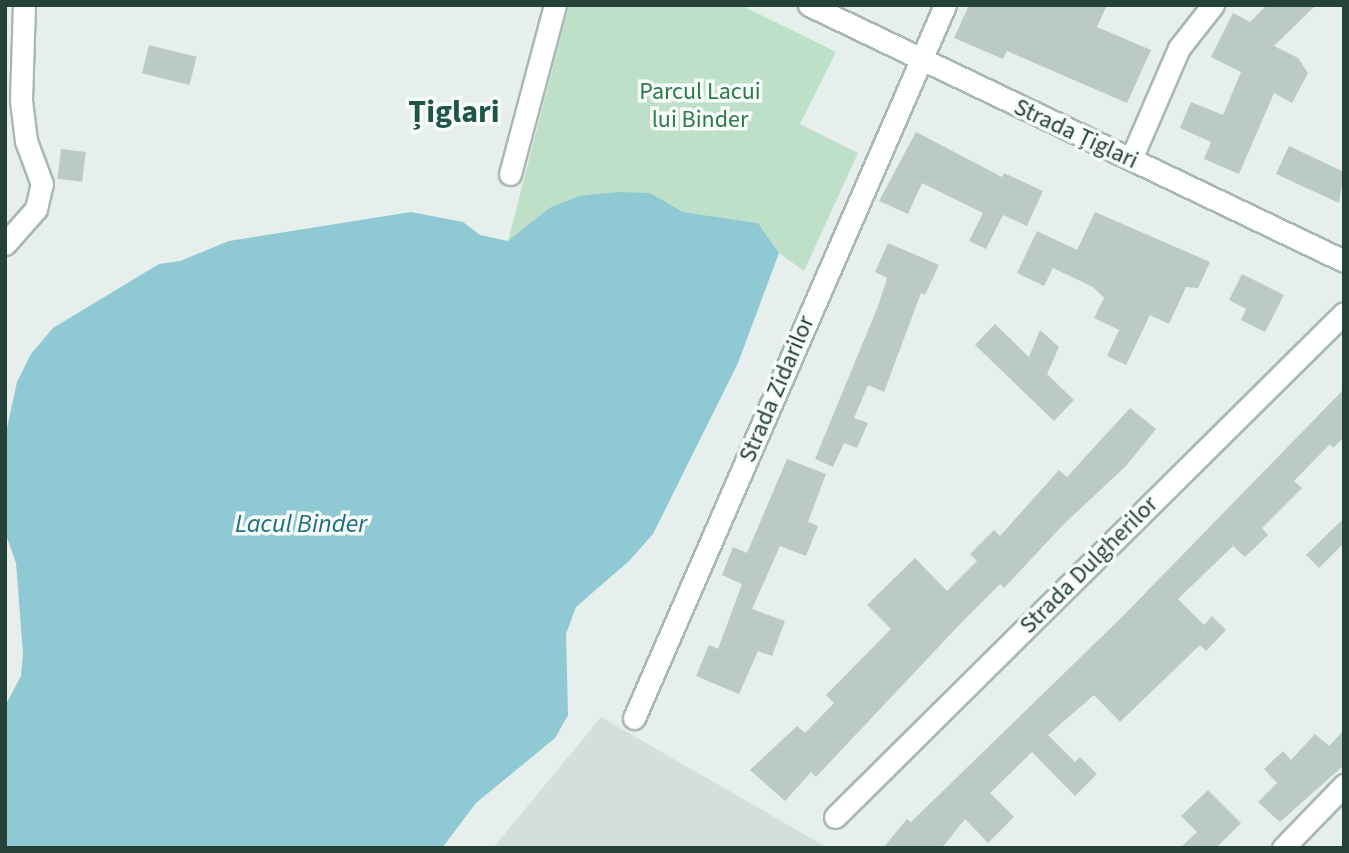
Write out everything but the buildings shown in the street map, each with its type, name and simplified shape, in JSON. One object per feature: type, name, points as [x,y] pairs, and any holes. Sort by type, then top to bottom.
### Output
[{"type":"street","points":[[5,244],[36,209],[42,184],[26,141],[21,100],[24,5]]},
{"type":"street","points":[[510,174],[555,5]]},
{"type":"street","name":"Strada Țiglari","points":[[809,5],[920,61],[1344,261]]},
{"type":"street","name":"Strada Zidarilor","points":[[634,718],[946,5]]},
{"type":"street","points":[[1131,159],[1179,48],[1213,5]]},
{"type":"street","name":"Strada Dulgherilor","points":[[835,817],[1344,313]]},
{"type":"street","points":[[1283,848],[1344,785]]},
{"type":"shaded area","points":[[601,717],[828,848],[493,848]]},
{"type":"green space","name":"Parcul Lacui lui Binder","points":[[569,5],[741,5],[836,52],[800,124],[858,153],[804,271],[779,253],[758,223],[683,212],[650,193],[579,196],[549,208],[508,241]]},
{"type":"water","name":"Lacul Binder","points":[[619,192],[650,193],[683,212],[758,223],[779,253],[738,363],[653,534],[629,561],[576,607],[566,634],[568,715],[555,738],[476,803],[442,848],[5,848],[5,706],[21,676],[23,654],[16,563],[5,532],[5,437],[17,382],[31,354],[53,328],[159,264],[180,261],[229,241],[411,212],[463,222],[480,235],[508,241],[549,208],[579,196]]},
{"type":"district","name":"Țiglari","points":[[454,112]]}]
